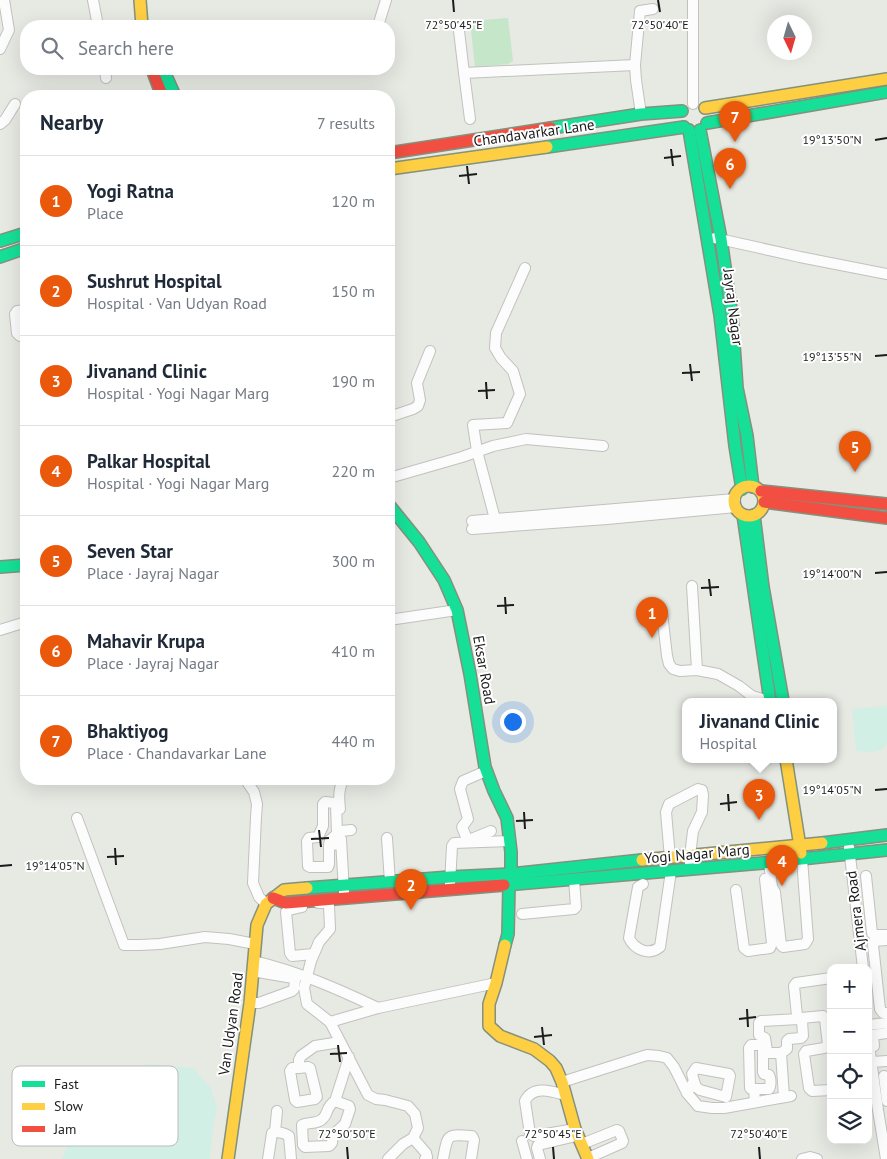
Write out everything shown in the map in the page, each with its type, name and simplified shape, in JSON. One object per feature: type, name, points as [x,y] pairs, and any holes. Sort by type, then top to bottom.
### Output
[{"type":"street","points":[[0,49],[9,30],[4,0]]},
{"type":"street","points":[[94,0],[97,20]]},
{"type":"street","points":[[140,0],[142,20]]},
{"type":"street","points":[[150,0],[152,20]]},
{"type":"street","points":[[380,20],[386,0]]},
{"type":"street","points":[[692,0],[692,104]]},
{"type":"street","points":[[641,114],[635,65],[640,11],[653,9]]},
{"type":"street","points":[[460,31],[470,119]]},
{"type":"street","points":[[464,73],[635,65]]},
{"type":"street","points":[[154,75],[160,90]]},
{"type":"street","points":[[166,75],[172,90]]},
{"type":"street","points":[[705,108],[887,79]]},
{"type":"street","name":"Chandavarkar Lane","points":[[395,168],[695,127],[887,92]]},
{"type":"street","points":[[696,103],[705,108],[709,118],[695,127],[681,122],[682,111],[686,106],[692,104],[696,103]]},
{"type":"street","points":[[0,124],[5,120],[15,104]]},
{"type":"street","name":"Chandavarkar Lane","points":[[395,152],[641,114],[682,111]]},
{"type":"street","name":"Jayraj Nagar","points":[[695,127],[708,203],[721,239],[732,316],[730,362]]},
{"type":"street","name":"Jayraj Nagar","points":[[708,203],[709,237],[720,317],[730,362],[735,401],[734,437],[749,501]]},
{"type":"street","points":[[0,241],[20,235]]},
{"type":"street","points":[[709,237],[887,274]]},
{"type":"street","points":[[0,257],[20,250]]},
{"type":"street","points":[[495,519],[477,451],[473,426],[507,423],[520,394],[512,371],[495,348],[496,332],[525,268]]},
{"type":"street","points":[[20,311],[16,314],[17,333],[20,336]]},
{"type":"street","points":[[720,317],[732,316]]},
{"type":"street","points":[[395,415],[413,410],[418,406],[420,400],[416,383],[430,352]]},
{"type":"street","name":"Jayraj Nagar","points":[[735,401],[746,436],[749,501]]},
{"type":"street","points":[[734,437],[746,436]]},
{"type":"street","points":[[395,473],[462,457],[492,446],[526,440],[602,446]]},
{"type":"street","points":[[749,501],[887,518]]},
{"type":"street","points":[[749,501],[770,698]]},
{"type":"street","points":[[511,522],[495,519],[472,525],[591,516],[749,501],[887,504]]},
{"type":"street","name":"Eksar Road","points":[[395,512],[419,542],[444,580],[457,610],[486,770],[508,818],[511,852],[508,934],[489,1004],[489,1026],[500,1036],[534,1049],[550,1061],[556,1068],[562,1082]]},
{"type":"street","points":[[0,567],[20,565]]},
{"type":"street","points":[[692,586],[697,670]]},
{"type":"street","points":[[759,593],[782,698]]},
{"type":"street","points":[[395,619],[457,610]]},
{"type":"street","points":[[662,613],[667,656],[669,664],[673,669],[680,671],[697,670],[718,674],[752,696],[759,698]]},
{"type":"street","points":[[0,630],[20,624]]},
{"type":"street","points":[[766,863],[775,892],[781,945],[783,947],[806,944],[808,939],[802,859],[787,763]]},
{"type":"street","points":[[486,770],[463,781],[460,789],[468,819],[462,827],[469,840],[491,831]]},
{"type":"street","points":[[249,785],[254,792],[257,804],[254,884],[259,897],[270,901],[286,902],[450,890],[510,880]]},
{"type":"street","points":[[341,785],[339,793],[346,829],[341,844],[345,898]]},
{"type":"street","points":[[670,858],[666,812],[669,804],[698,790],[702,790],[702,812],[693,831],[690,856],[691,869]]},
{"type":"street","points":[[325,802],[335,802],[337,834],[330,840],[329,845],[328,867],[308,866],[307,841],[309,838],[318,837],[322,830],[323,804],[325,802]]},
{"type":"street","points":[[77,818],[124,945],[160,944],[205,937],[255,944]]},
{"type":"street","name":"Yogi Nagar Marg","points":[[510,880],[581,866],[799,846],[887,835]]},
{"type":"street","points":[[386,838],[390,882]]},
{"type":"street","name":"Ajmera Road","points":[[848,840],[862,963]]},
{"type":"street","points":[[450,890],[452,846],[454,843],[510,841]]},
{"type":"street","points":[[329,845],[341,844]]},
{"type":"street","name":"Yogi Nagar Marg","points":[[510,880],[578,879],[737,866],[887,850]]},
{"type":"street","points":[[736,852],[737,866]]},
{"type":"street","points":[[634,862],[635,874]]},
{"type":"street","points":[[736,890],[744,948],[748,951],[770,948],[772,944],[766,863]]},
{"type":"street","points":[[522,914],[574,909],[576,907],[581,866]]},
{"type":"street","points":[[643,884],[638,887],[629,938],[632,945],[642,951],[651,952],[660,946],[671,871]]},
{"type":"street","points":[[866,876],[872,933],[875,935],[887,934]]},
{"type":"street","points":[[270,901],[284,890],[450,878],[510,880]]},
{"type":"street","name":"Van Udyan Road","points":[[228,1159],[256,967],[255,944],[257,924],[270,901]]},
{"type":"street","points":[[313,954],[292,956],[290,953],[286,912],[305,904],[326,903],[329,904],[330,929],[318,942],[304,988],[308,1004],[330,1022],[368,1095],[376,1099],[408,1106],[415,1114],[418,1128],[413,1138],[403,1144],[388,1159]]},
{"type":"street","points":[[856,910],[869,908]]},
{"type":"street","points":[[887,940],[874,942],[873,945],[873,996],[883,1013],[887,1013]]},
{"type":"street","points":[[862,963],[874,956]]},
{"type":"street","points":[[256,967],[307,978],[378,1008]]},
{"type":"street","points":[[250,1003],[259,1003],[292,991],[295,980],[285,973]]},
{"type":"street","points":[[827,979],[796,983],[794,986],[797,1016],[801,1018],[823,1016],[825,1019],[828,1045],[824,1048],[806,1051],[804,1054],[809,1088],[812,1091],[827,1090]]},
{"type":"street","points":[[330,1022],[378,1008],[496,983]]},
{"type":"street","points":[[802,1020],[803,1036],[801,1038],[789,1039],[787,1041],[787,1049],[781,1053],[768,1053],[765,1038],[759,1035],[758,1023],[761,1021],[802,1020]]},
{"type":"street","points":[[872,1025],[887,1023]]},
{"type":"street","points":[[884,1109],[872,1087],[874,1066],[873,1035],[887,1034]]},
{"type":"street","points":[[299,1068],[299,1060],[315,1046],[340,1042]]},
{"type":"street","points":[[540,1159],[538,1145],[560,1139],[578,1136],[616,1130],[618,1130],[623,1141],[588,1158],[578,1136],[562,1082],[647,1055],[659,1056],[667,1058],[674,1067],[686,1093],[698,1106],[724,1108],[787,1097],[781,1053]]},
{"type":"street","points":[[871,1054],[874,1066],[886,1074],[884,1109],[886,1159]]},
{"type":"street","points":[[335,1101],[349,1106],[350,1109],[345,1124],[333,1135],[332,1143],[329,1146],[305,1147],[303,1145],[302,1125],[320,1122],[324,1117],[330,1104],[335,1101],[349,1057]]},
{"type":"street","points":[[874,1066],[887,1061]]},
{"type":"street","points":[[724,1108],[730,1076],[729,1074],[696,1068],[692,1074],[696,1087],[700,1090],[726,1097]]},
{"type":"street","points":[[686,1093],[694,1081]]},
{"type":"street","points":[[754,1089],[755,1102]]},
{"type":"street","points":[[565,1095],[547,1090],[536,1092],[527,1097],[525,1101],[530,1134],[534,1136],[578,1136]]},
{"type":"street","points":[[268,1159],[272,1133],[275,1132],[277,1111]]},
{"type":"street","points":[[275,1132],[289,1136],[291,1159]]},
{"type":"street","points":[[443,1159],[446,1141],[453,1134],[472,1136],[474,1140],[471,1159]]},
{"type":"street","points":[[413,1138],[426,1153],[427,1157],[425,1159]]},
{"type":"street","points":[[522,1141],[527,1159]]},
{"type":"street","points":[[802,1159],[818,1159]]},
{"type":"green space","points":[[508,18],[513,61],[508,64],[475,67],[470,21]]},
{"type":"shaded area","points":[[887,706],[887,743],[883,749],[873,752],[856,751],[852,709]]},
{"type":"shaded area","points":[[146,1064],[170,1066],[144,1066]]},
{"type":"shaded area","points":[[178,1067],[193,1068],[211,1088],[217,1109],[210,1159],[62,1159],[67,1146],[178,1146]]},
{"type":"traffic: fast","points":[[166,75],[172,90]]},
{"type":"traffic: fast","points":[[707,123],[887,92]]},
{"type":"traffic: fast","points":[[551,128],[641,114],[682,111]]},
{"type":"traffic: fast","points":[[547,147],[684,127]]},
{"type":"traffic: fast","points":[[689,130],[720,315],[735,446],[742,489]]},
{"type":"traffic: fast","points":[[700,130],[721,239],[732,316],[737,388],[747,436],[753,487]]},
{"type":"traffic: fast","points":[[0,241],[20,235]]},
{"type":"traffic: fast","points":[[0,257],[20,250]]},
{"type":"traffic: fast","points":[[395,512],[419,542],[444,580],[457,610],[470,674],[485,767],[507,818],[511,852],[511,874],[508,934],[505,945]]},
{"type":"traffic: fast","points":[[743,515],[770,698]]},
{"type":"traffic: fast","points":[[754,515],[763,587],[782,698]]},
{"type":"traffic: fast","points":[[0,567],[20,565]]},
{"type":"traffic: fast","points":[[822,843],[887,835]]},
{"type":"traffic: fast","points":[[504,885],[763,863],[887,850]]},
{"type":"traffic: fast","points":[[307,888],[511,874],[642,860]]},
{"type":"traffic: slow","points":[[140,0],[142,20]]},
{"type":"traffic: slow","points":[[705,108],[887,79]]},
{"type":"traffic: slow","points":[[395,168],[547,147]]},
{"type":"traffic: slow","points":[[749,486],[755,487],[763,495],[764,501],[763,507],[755,515],[749,516],[743,515],[735,507],[734,501],[735,495],[743,487],[749,486]]},
{"type":"traffic: slow","points":[[787,763],[801,853]]},
{"type":"traffic: slow","points":[[642,860],[822,843]]},
{"type":"traffic: slow","points":[[228,1159],[250,1003],[257,925],[266,904],[284,890],[307,888]]},
{"type":"traffic: slow","points":[[505,945],[489,1004],[489,1026],[500,1036],[534,1049],[556,1068],[562,1082],[575,1129],[588,1159]]},
{"type":"traffic: jam","points":[[154,75],[160,90]]},
{"type":"traffic: jam","points":[[395,152],[551,128]]},
{"type":"traffic: jam","points":[[761,491],[887,504]]},
{"type":"traffic: jam","points":[[764,502],[887,518]]},
{"type":"traffic: jam","points":[[273,898],[286,903],[504,885]]},
{"type":"place","name":"Bhaktiyog","points":[[735,142]]},
{"type":"place","name":"Mahavir Krupa","points":[[730,189]]},
{"type":"place","name":"Seven Star","points":[[855,472]]},
{"type":"place","name":"Yogi Ratna","points":[[652,638]]},
{"type":"place","name":"Jivanand Clinic","points":[[759,820]]},
{"type":"place","name":"Palkar Hospital","points":[[782,886]]},
{"type":"place","name":"Sushrut Hospital","points":[[411,910]]}]
